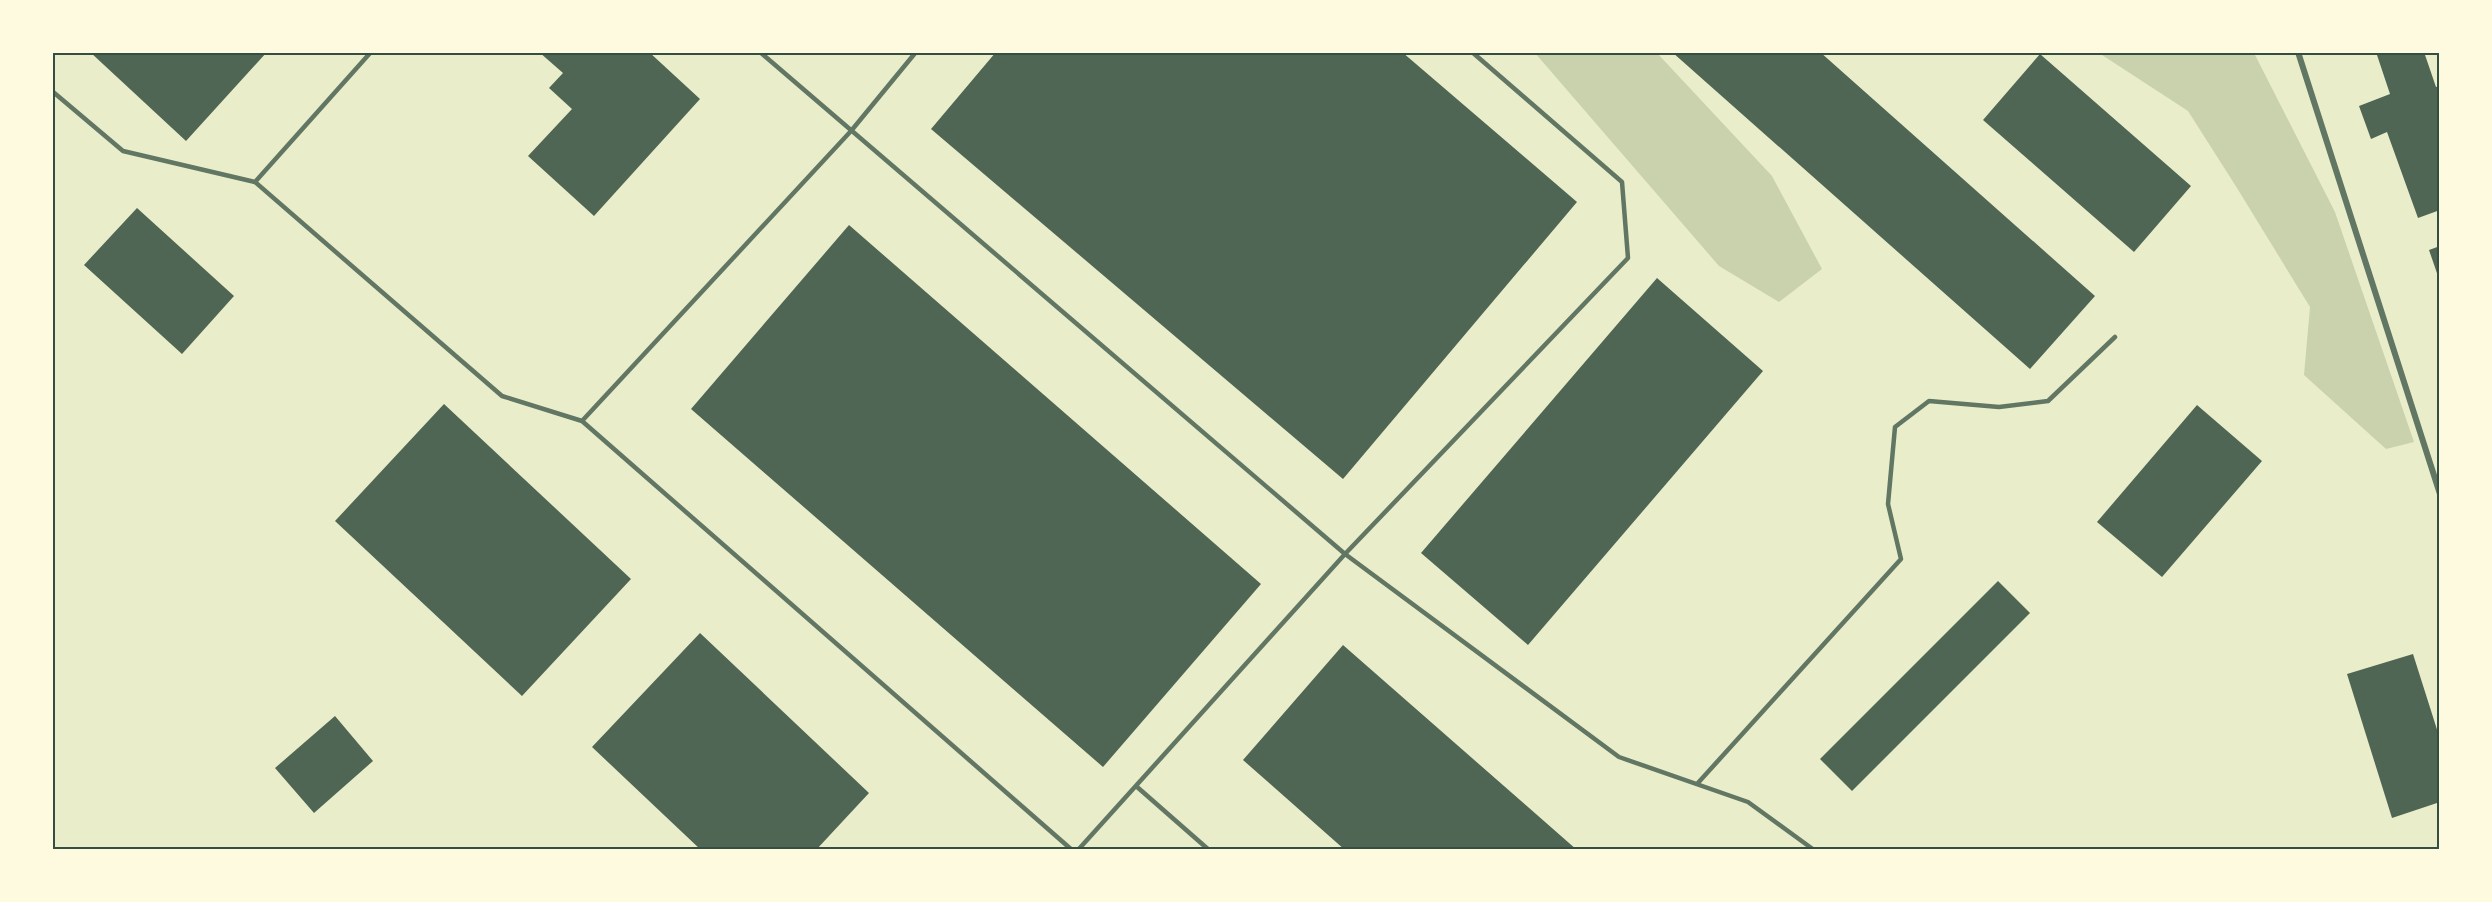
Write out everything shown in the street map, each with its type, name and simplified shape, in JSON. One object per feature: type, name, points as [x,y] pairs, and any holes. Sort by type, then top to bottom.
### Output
[{"type":"street","points":[[2298,52],[2439,494]]},
{"type":"lane","points":[[255,182],[371,52]]},
{"type":"lane","points":[[760,52],[1345,554],[1619,757],[1748,802],[1814,849]]},
{"type":"lane","points":[[582,421],[851,131],[916,52]]},
{"type":"lane","points":[[1078,849],[1345,554],[1628,258],[1622,182],[1472,52]]},
{"type":"lane","points":[[52,91],[123,151],[255,182],[502,396],[582,421],[1072,849]]},
{"type":"lane","points":[[1697,784],[1901,559],[1888,504],[1895,428],[1929,401],[1999,407],[2048,401],[2115,337]]},
{"type":"lane","points":[[1136,786],[1209,849]]},
{"type":"green space","points":[[1535,53],[1657,53],[1772,176],[1822,269],[1779,302],[1719,266]]},
{"type":"green space","points":[[2099,53],[2254,53],[2335,212],[2414,442],[2386,449],[2304,375],[2310,307],[2188,111]]},
{"type":"building","points":[[90,52],[267,52],[186,141]]},
{"type":"building","points":[[539,52],[649,52],[700,99],[594,216],[528,156],[572,109],[549,88],[563,73]]},
{"type":"building","points":[[996,52],[1402,52],[1577,202],[1343,479],[931,129]]},
{"type":"building","points":[[1672,52],[1820,52],[2095,296],[2030,369]]},
{"type":"building","points":[[2376,52],[2424,52],[2436,87],[2440,86],[2440,210],[2418,218],[2387,132],[2371,139],[2359,106],[2390,94]]},
{"type":"building","points":[[2040,54],[2191,186],[2134,252],[1983,120]]},
{"type":"building","points":[[137,208],[234,296],[182,354],[84,265]]},
{"type":"building","points":[[849,225],[1261,584],[1103,767],[691,409]]},
{"type":"building","points":[[2440,246],[2440,279],[2439,279],[2429,250]]},
{"type":"building","points":[[1657,278],[1763,371],[1528,645],[1421,553]]},
{"type":"building","points":[[444,404],[631,579],[522,696],[335,521]]},
{"type":"building","points":[[2197,405],[2262,461],[2162,577],[2097,522]]},
{"type":"building","points":[[1998,581],[2030,613],[1852,791],[1820,759]]},
{"type":"building","points":[[700,633],[869,793],[816,850],[701,850],[592,747]]},
{"type":"building","points":[[1343,645],[1577,850],[1345,850],[1243,760]]},
{"type":"building","points":[[2413,654],[2440,739],[2440,802],[2392,818],[2347,674]]},
{"type":"building","points":[[335,716],[373,761],[314,813],[275,768]]}]
